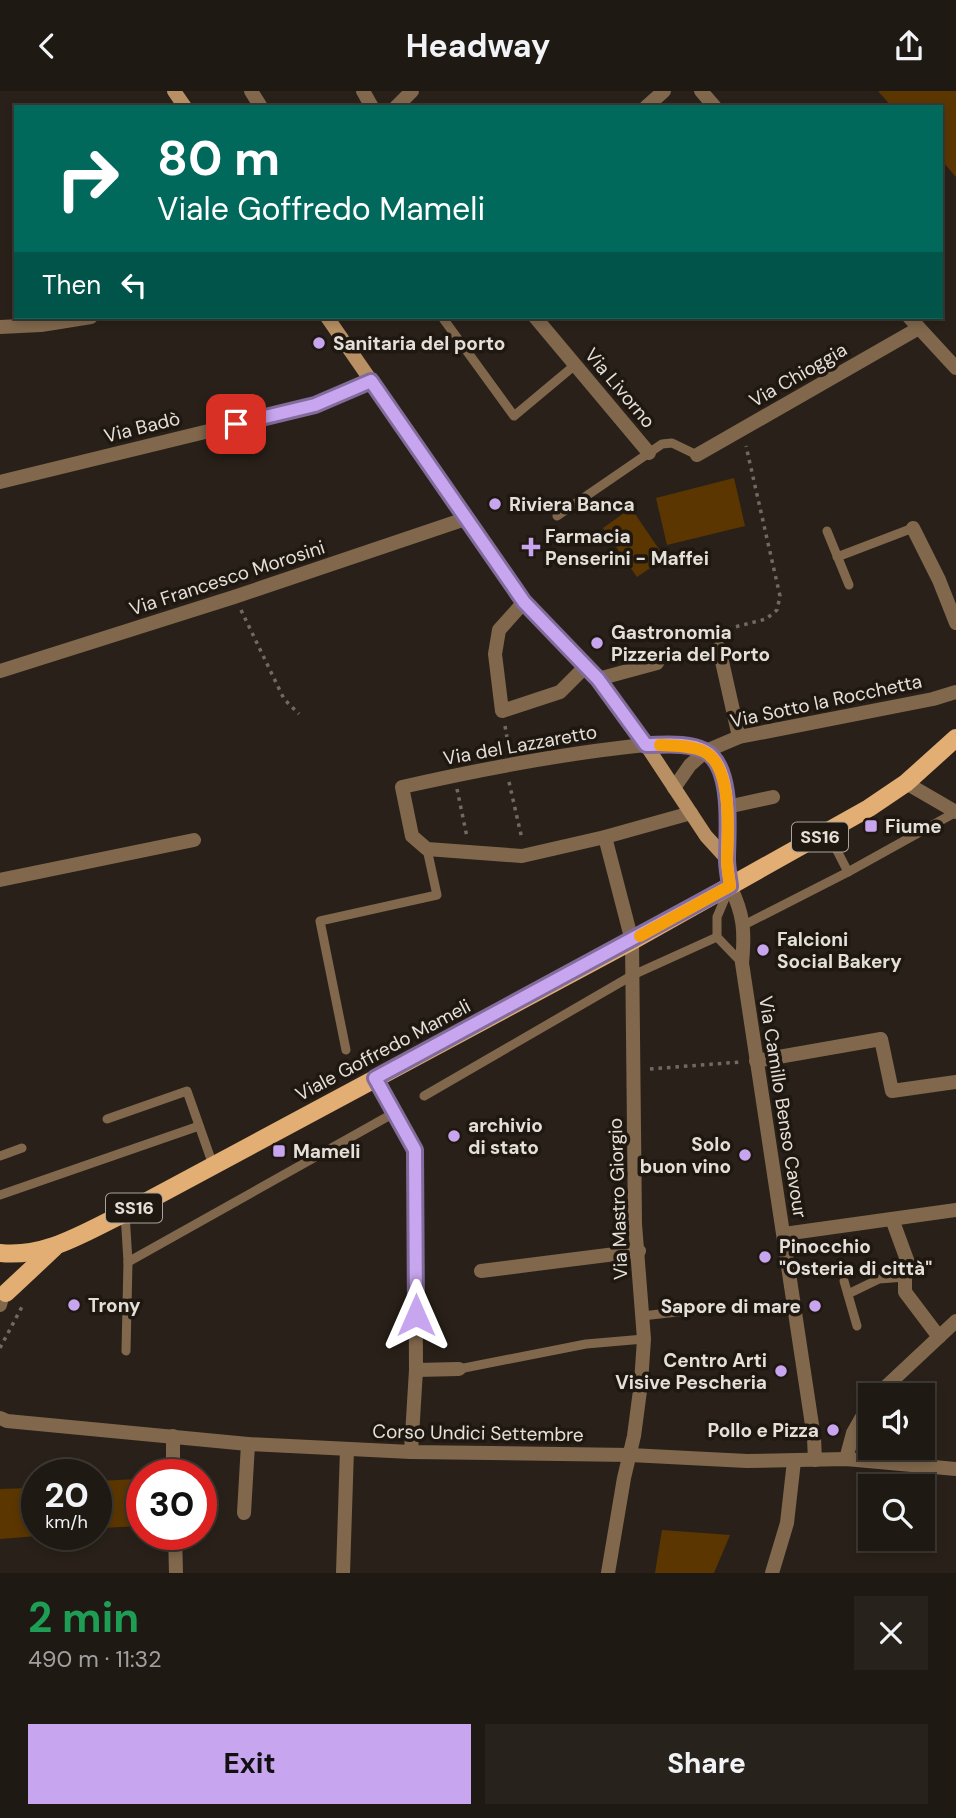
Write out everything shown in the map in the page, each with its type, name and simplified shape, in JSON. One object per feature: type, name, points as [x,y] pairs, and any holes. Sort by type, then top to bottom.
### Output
[{"type":"main road","name":"SS16","points":[[730,886],[828,833],[906,783],[956,738]]},
{"type":"main road","name":"Viale Goffredo Mameli","points":[[0,1253],[24,1253],[54,1248],[125,1213],[730,886]]},
{"type":"main road","name":"Viale Goffredo Mameli","points":[[2,1300],[54,1248]]},
{"type":"main road","name":"Viale Goffredo Mameli","points":[[0,1259],[8,1275],[2,1300]]},
{"type":"street","points":[[398,105],[412,91]]},
{"type":"street","points":[[648,105],[664,91]]},
{"type":"street","points":[[701,91],[713,105]]},
{"type":"street","points":[[0,327],[41,325],[78,319]]},
{"type":"street","points":[[328,319],[524,602],[598,679],[646,745],[706,836],[727,859]]},
{"type":"street","name":"Via Livorno","points":[[537,319],[649,453]]},
{"type":"street","points":[[914,322],[956,368]]},
{"type":"street","name":"Via Chioggia","points":[[697,456],[914,322]]},
{"type":"street","name":"Via Badò","points":[[0,482],[315,405],[371,381]]},
{"type":"street","name":"Via Francesco Morosini","points":[[0,671],[234,597],[465,519]]},
{"type":"street","points":[[913,528],[939,580],[956,623]]},
{"type":"street","points":[[524,602],[499,630],[495,654],[502,711],[560,692],[586,666]]},
{"type":"street","points":[[719,648],[739,737]]},
{"type":"street","points":[[598,679],[657,663]]},
{"type":"street","name":"Via Sotto la Rocchetta","points":[[706,751],[739,737],[933,699],[956,692]]},
{"type":"street","points":[[646,745],[685,746],[706,751],[717,764],[724,784],[727,807],[730,886]]},
{"type":"street","name":"Via del Lazzaretto","points":[[427,849],[412,836],[402,787],[597,750],[646,745]]},
{"type":"street","points":[[674,788],[690,765],[706,751]]},
{"type":"street","points":[[906,783],[956,812]]},
{"type":"street","points":[[727,807],[773,797]]},
{"type":"street","points":[[427,849],[525,855],[605,837],[691,813]]},
{"type":"street","name":"Via Mastro Giorgio","points":[[605,837],[632,941],[635,1224],[644,1339],[642,1383],[608,1573]]},
{"type":"street","points":[[0,880],[194,840]]},
{"type":"street","name":"Via Camillo Benso Cavour","points":[[730,886],[741,910],[744,925],[741,963],[816,1460]]},
{"type":"street","points":[[756,1061],[881,1039],[892,1090],[956,1082]]},
{"type":"street","points":[[375,1078],[415,1150],[416,1370],[411,1452]]},
{"type":"street","points":[[784,1234],[956,1210]]},
{"type":"street","points":[[892,1219],[910,1268],[905,1277],[905,1292],[939,1337]]},
{"type":"street","points":[[481,1271],[639,1251]]},
{"type":"street","points":[[890,1383],[956,1321]]},
{"type":"street","points":[[416,1370],[459,1369]]},
{"type":"street","name":"Corso Undici Settembre","points":[[0,1418],[7,1421],[248,1444],[411,1452],[630,1455],[747,1461],[846,1459],[956,1469]]},
{"type":"street","points":[[846,1459],[858,1424]]},
{"type":"street","points":[[173,1436],[173,1459]]},
{"type":"street","points":[[244,1513],[248,1444]]},
{"type":"street","points":[[343,1573],[347,1449]]},
{"type":"street","points":[[772,1573],[787,1523],[794,1461]]},
{"type":"street","points":[[175,1550],[176,1573]]},
{"type":"lane","points":[[443,319],[514,416],[575,365]]},
{"type":"lane","points":[[557,516],[662,444],[672,443],[697,456]]},
{"type":"lane","points":[[837,557],[913,528]]},
{"type":"lane","points":[[827,531],[849,585]]},
{"type":"lane","points":[[744,925],[848,873],[956,812]]},
{"type":"lane","points":[[828,833],[848,873]]},
{"type":"lane","points":[[346,1050],[320,921],[437,895],[427,849]]},
{"type":"lane","points":[[730,886],[717,917],[717,937],[741,963]]},
{"type":"lane","points":[[424,1096],[633,975],[717,937]]},
{"type":"lane","points":[[107,1119],[187,1091],[213,1165]]},
{"type":"lane","points":[[128,1262],[394,1113]]},
{"type":"lane","points":[[0,1195],[199,1126]]},
{"type":"lane","points":[[0,1156],[22,1149]]},
{"type":"lane","points":[[125,1213],[128,1262],[126,1351]]},
{"type":"lane","points":[[848,1294],[878,1279],[905,1277]]},
{"type":"lane","points":[[844,1281],[856,1326]]},
{"type":"lane","points":[[642,1316],[704,1309]]},
{"type":"lane","points":[[459,1369],[586,1344],[644,1339]]},
{"type":"path","points":[[657,663],[692,652],[719,648],[719,635],[723,630],[766,619],[777,610],[780,596],[747,450],[739,432]]},
{"type":"path","points":[[234,597],[284,699],[299,714]]},
{"type":"path","points":[[502,711],[508,766],[525,855]]},
{"type":"path","points":[[454,775],[471,852]]},
{"type":"path","points":[[633,1070],[756,1061]]},
{"type":"path","points":[[0,1348],[29,1295]]},
{"type":"shaded area","points":[[878,91],[956,91],[956,177],[943,162],[943,105],[890,105]]},
{"type":"shaded area","points":[[734,478],[745,526],[667,545],[656,498]]},
{"type":"shaded area","points":[[631,508],[665,558],[637,577],[603,528]]},
{"type":"shaded area","points":[[112,1480],[126,1480],[126,1527],[112,1527]]},
{"type":"shaded area","points":[[21,1488],[21,1537],[0,1539],[0,1489]]},
{"type":"shaded area","points":[[662,1530],[730,1535],[714,1573],[655,1573]]},
{"type":"slow traffic","points":[[640,936],[730,886],[727,807],[724,784],[717,764],[706,751],[685,746],[660,745]]},
{"type":"place","name":"Sanitaria del porto","points":[[319,343]]},
{"type":"place","name":"Riviera Banca","points":[[495,504]]},
{"type":"place","name":"Farmacia Penserini - Maffei","points":[[531,547]]},
{"type":"place","name":"Gastronomia Pizzeria del Porto","points":[[597,643]]},
{"type":"place","name":"Fiume","points":[[871,826]]},
{"type":"place","name":"Falcioni Social Bakery","points":[[763,950]]},
{"type":"place","name":"archivio di stato","points":[[454,1136]]},
{"type":"place","name":"Mameli","points":[[279,1151]]},
{"type":"place","name":"Solo buon vino","points":[[745,1155]]},
{"type":"place","name":"Pinocchio \"Osteria di città\"","points":[[765,1257]]},
{"type":"place","name":"Trony","points":[[74,1305]]},
{"type":"place","name":"Sapore di mare","points":[[815,1306]]},
{"type":"place","name":"Centro Arti Visive Pescheria","points":[[781,1371]]},
{"type":"place","name":"Pollo e Pizza","points":[[833,1430]]},
{"type":"route","points":[[236,424],[315,405],[371,381],[524,602],[598,679],[646,745],[685,746],[706,751],[717,764],[724,784],[730,886],[375,1078],[415,1150],[416,1315]]}]
